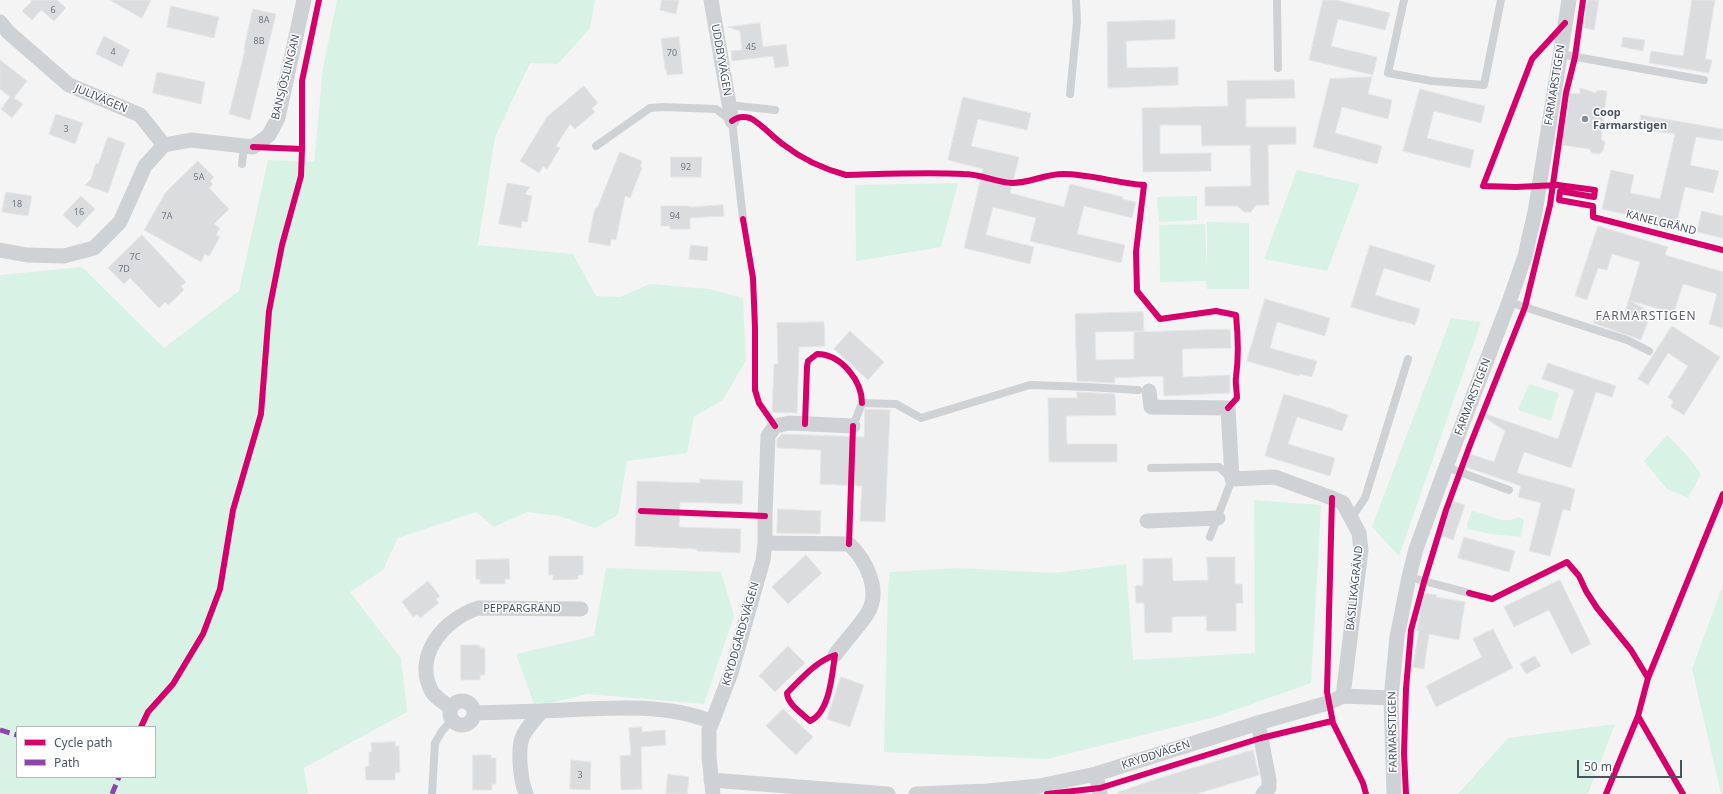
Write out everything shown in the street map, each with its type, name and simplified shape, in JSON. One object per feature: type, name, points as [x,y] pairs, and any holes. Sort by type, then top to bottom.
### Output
[{"type":"street","name":"BANSJÖSLINGAN","points":[[164,145],[191,140],[252,147],[268,135],[278,118],[304,0]]},
{"type":"street","name":"UDDBYVÄGEN","points":[[711,0],[732,121]]},
{"type":"street","name":"FARMARSTIGEN","points":[[1394,794],[1391,698],[1397,636],[1409,577],[1416,549],[1525,256],[1535,212],[1569,0]]},
{"type":"street","name":"JULIVÄGEN","points":[[0,22],[8,32],[69,85],[140,115],[164,145]]},
{"type":"street","points":[[0,250],[27,255],[64,256],[94,248],[120,222],[146,166],[164,145]]},
{"type":"street","points":[[1144,391],[1151,407],[1228,408],[1232,479]]},
{"type":"street","name":"KRYDDGÅRDSVÄGEN","points":[[712,722],[731,673],[763,560],[766,543],[764,516],[768,436],[775,426],[790,423],[852,426]]},
{"type":"street","name":"BASILIKAGRÄND","points":[[1232,479],[1275,478],[1342,503],[1352,517],[1360,533],[1361,550],[1343,696]]},
{"type":"street","points":[[1147,521],[1218,518]]},
{"type":"street","points":[[766,543],[849,544],[857,552],[866,566],[870,578],[872,594],[868,613],[835,655]]},
{"type":"street","name":"PEPPARGRÄND","points":[[452,714],[433,693],[427,676],[426,657],[430,647],[440,634],[455,620],[465,613],[478,608],[581,609]]},
{"type":"street","name":"KRYDDVÄGEN","points":[[916,794],[995,791],[1039,786],[1096,774],[1258,723],[1328,703],[1343,696],[1391,698]]},
{"type":"street","points":[[452,714],[456,704],[466,702],[471,705],[474,713],[645,707],[700,717],[712,722],[709,730],[712,787],[888,794]]},
{"type":"street","points":[[526,794],[523,786],[520,762],[521,741],[528,727],[542,711]]},
{"type":"street","points":[[1258,723],[1269,780],[1268,788],[1263,794]]},
{"type":"street","points":[[1096,774],[1100,794]]},
{"type":"lane","points":[[1070,94],[1077,22],[1076,0]]},
{"type":"lane","points":[[1277,0],[1278,68]]},
{"type":"lane","points":[[1404,0],[1388,73],[1432,81],[1484,85],[1501,0]]},
{"type":"lane","points":[[1560,54],[1704,80]]},
{"type":"lane","points":[[729,105],[775,110]]},
{"type":"lane","name":"UDDBYVÄGEN","points":[[596,146],[650,108],[716,109],[732,121],[743,220]]},
{"type":"lane","points":[[242,164],[244,146]]},
{"type":"lane","points":[[1509,302],[1627,340],[1649,351]]},
{"type":"lane","points":[[1352,517],[1366,498],[1408,358]]},
{"type":"lane","points":[[852,426],[862,403],[896,404],[920,418],[1030,386],[1088,386],[1144,391]]},
{"type":"lane","points":[[1151,468],[1219,467],[1232,479],[1210,537]]},
{"type":"lane","points":[[1446,467],[1509,490]]},
{"type":"lane","points":[[1409,577],[1469,593]]},
{"type":"lane","points":[[432,794],[435,743],[452,714]]},
{"type":"green space","points":[[337,0],[595,0],[590,28],[558,64],[530,63],[495,137],[478,245],[573,254],[596,296],[620,297],[650,284],[710,289],[743,298],[746,360],[723,400],[694,417],[687,453],[627,461],[618,515],[595,528],[559,516],[527,512],[494,527],[476,512],[398,538],[383,570],[350,592],[401,658],[407,712],[304,768],[308,794],[0,794],[0,275],[82,267],[164,348],[239,291],[268,160],[314,162],[323,68]]},
{"type":"green space","points":[[1297,170],[1360,184],[1327,271],[1264,259]]},
{"type":"green space","points":[[958,183],[941,247],[856,261],[855,185]]},
{"type":"green space","points":[[1197,196],[1197,220],[1159,222],[1157,197]]},
{"type":"green space","points":[[1207,222],[1249,223],[1249,289],[1207,289],[1206,281],[1160,282],[1159,225],[1205,224],[1207,270]]},
{"type":"green space","points":[[1451,318],[1481,322],[1399,556],[1372,527]]},
{"type":"green space","points":[[1529,384],[1559,393],[1551,421],[1518,410]]},
{"type":"green space","points":[[1667,435],[1685,453],[1701,474],[1688,498],[1667,489],[1644,461]]},
{"type":"green space","points":[[1254,500],[1321,505],[1311,683],[1215,717],[1047,759],[884,752],[888,588],[890,572],[958,568],[1053,573],[1126,564],[1133,660],[1255,653]]},
{"type":"green space","points":[[1472,511],[1502,520],[1518,517],[1524,519],[1521,537],[1491,534],[1468,529],[1467,524]]},
{"type":"green space","points":[[606,568],[721,572],[734,616],[704,704],[587,694],[535,707],[516,654],[594,636]]},
{"type":"green space","points":[[1723,585],[1723,794],[1721,794],[1692,669]]},
{"type":"green space","points":[[1615,724],[1588,794],[1458,794],[1508,738]]},
{"type":"building","points":[[31,0],[57,0],[66,8],[54,21],[41,10],[32,20],[22,11],[32,1]]},
{"type":"building","points":[[110,0],[151,0],[142,18]]},
{"type":"building","points":[[662,0],[679,0],[676,14],[660,10]]},
{"type":"building","points":[[1323,0],[1336,0],[1390,13],[1385,30],[1338,19],[1331,46],[1377,57],[1373,75],[1309,60]]},
{"type":"building","points":[[1588,0],[1599,0],[1594,30],[1584,28]]},
{"type":"building","points":[[1692,0],[1715,0],[1705,59],[1712,60],[1709,73],[1649,63],[1651,51],[1683,56]]},
{"type":"building","points":[[171,6],[219,17],[214,38],[167,27]]},
{"type":"building","points":[[253,9],[276,14],[250,120],[229,114],[245,50]]},
{"type":"building","points":[[1175,20],[1175,39],[1126,41],[1127,68],[1178,67],[1178,85],[1108,88],[1107,22]]},
{"type":"building","points":[[760,23],[763,47],[786,44],[789,66],[775,68],[773,56],[732,61],[731,51],[742,50],[740,31],[728,27]]},
{"type":"building","points":[[104,36],[130,50],[122,67],[96,54]]},
{"type":"building","points":[[679,37],[683,74],[667,75],[661,39]]},
{"type":"building","points":[[1623,37],[1645,40],[1643,51],[1622,47]]},
{"type":"building","points":[[0,60],[27,81],[14,98],[23,104],[12,118],[1,109],[10,97],[0,89]]},
{"type":"building","points":[[157,72],[205,82],[201,104],[153,93]]},
{"type":"building","points":[[1372,77],[1368,94],[1392,100],[1388,119],[1342,107],[1335,133],[1382,146],[1377,164],[1313,147],[1330,79]]},
{"type":"building","points":[[1294,80],[1295,98],[1246,99],[1246,127],[1296,127],[1296,144],[1268,145],[1269,205],[1256,205],[1251,212],[1244,212],[1237,206],[1205,206],[1205,187],[1251,186],[1250,145],[1202,146],[1201,125],[1160,125],[1160,154],[1211,153],[1211,171],[1143,172],[1142,108],[1228,106],[1227,81]]},
{"type":"building","points":[[584,86],[598,103],[592,108],[595,112],[575,129],[570,124],[556,146],[560,148],[547,169],[543,166],[539,173],[520,161],[547,117]]},
{"type":"building","name":"Coop Farmarstigen","points":[[1580,88],[1596,93],[1597,90],[1607,91],[1601,139],[1605,142],[1603,151],[1599,154],[1592,153],[1589,149],[1562,145],[1570,93],[1580,94]]},
{"type":"building","points":[[1420,89],[1485,106],[1481,123],[1434,111],[1427,138],[1474,150],[1470,168],[1403,151]]},
{"type":"building","points":[[963,97],[1031,113],[1027,130],[978,119],[971,146],[1019,157],[1010,193],[1064,207],[1070,184],[1123,197],[1122,199],[1136,202],[1132,218],[1084,206],[1077,234],[1125,245],[1121,263],[1030,241],[1036,218],[993,207],[986,235],[1034,247],[1030,264],[964,248],[983,169],[948,160]]},
{"type":"building","points":[[56,114],[83,123],[75,144],[49,134]]},
{"type":"building","points":[[1641,115],[1723,129],[1723,141],[1696,137],[1690,165],[1719,171],[1713,193],[1685,187],[1676,226],[1602,209],[1611,170],[1634,175],[1630,193],[1660,199],[1675,134],[1639,129]]},
{"type":"building","points":[[108,137],[125,143],[108,193],[85,185],[91,179],[96,163],[98,164]]},
{"type":"building","points":[[620,152],[642,161],[640,167],[642,168],[630,198],[625,196],[616,240],[611,239],[610,246],[588,242],[595,208],[597,208]]},
{"type":"building","points":[[671,157],[702,157],[701,177],[671,177]]},
{"type":"building","points":[[198,161],[214,177],[210,181],[213,184],[209,188],[229,209],[214,224],[220,228],[216,235],[220,237],[209,256],[205,254],[201,262],[144,230],[166,192]]},
{"type":"building","points":[[507,183],[530,187],[525,194],[532,196],[527,222],[522,221],[521,228],[499,224]]},
{"type":"building","points":[[6,192],[32,196],[28,216],[2,212]]},
{"type":"building","points":[[81,196],[95,209],[77,228],[63,215]]},
{"type":"building","points":[[723,205],[724,216],[690,218],[690,229],[670,229],[670,226],[661,226],[661,206],[690,207]]},
{"type":"building","points":[[1702,211],[1723,216],[1723,238],[1697,232]]},
{"type":"building","points":[[1598,226],[1668,247],[1665,255],[1723,272],[1723,328],[1709,324],[1717,294],[1683,284],[1674,313],[1631,301],[1651,313],[1641,340],[1593,323],[1598,310],[1623,319],[1640,262],[1612,254],[1607,270],[1598,268],[1587,300],[1575,296]]},
{"type":"building","points":[[142,235],[186,282],[181,286],[184,290],[168,305],[165,302],[159,308],[130,278],[124,284],[108,268]]},
{"type":"building","points":[[691,245],[708,247],[707,261],[689,259]]},
{"type":"building","points":[[1370,245],[1435,265],[1430,282],[1384,268],[1375,295],[1420,309],[1415,325],[1351,307]]},
{"type":"building","points":[[1265,299],[1330,318],[1325,336],[1277,322],[1270,348],[1317,361],[1312,377],[1300,374],[1299,376],[1247,361]]},
{"type":"building","points":[[1143,312],[1144,331],[1095,332],[1096,360],[1134,359],[1134,332],[1230,329],[1231,348],[1182,349],[1183,377],[1230,375],[1230,393],[1164,396],[1163,376],[1114,378],[1115,383],[1077,381],[1075,314]]},
{"type":"building","points":[[824,322],[825,346],[799,347],[797,413],[772,412],[774,364],[778,364],[777,323]]},
{"type":"building","points":[[1672,326],[1720,357],[1684,415],[1671,407],[1673,401],[1668,397],[1688,366],[1668,353],[1648,385],[1638,379]]},
{"type":"building","points":[[850,331],[884,362],[868,380],[834,349]]},
{"type":"building","points":[[1548,363],[1616,386],[1612,397],[1596,392],[1571,468],[1524,452],[1517,473],[1575,489],[1570,511],[1563,509],[1550,556],[1529,551],[1541,503],[1518,497],[1521,486],[1466,467],[1470,454],[1494,462],[1505,431],[1484,417],[1486,414],[1558,439],[1574,390],[1542,379]]},
{"type":"building","points":[[1077,392],[1115,394],[1116,415],[1066,416],[1067,444],[1117,444],[1117,462],[1049,462],[1048,398],[1077,398]]},
{"type":"building","points":[[1284,394],[1348,415],[1342,431],[1297,417],[1288,444],[1335,458],[1330,476],[1265,456]]},
{"type":"building","points":[[865,409],[890,410],[885,522],[860,521],[862,486],[820,484],[821,450],[777,448],[777,439],[782,434],[864,437]]},
{"type":"building","points":[[700,479],[743,481],[742,504],[680,502],[679,527],[741,529],[740,553],[635,546],[637,481],[700,483]]},
{"type":"building","points":[[1453,501],[1465,505],[1453,540],[1442,536]]},
{"type":"building","points":[[778,509],[821,511],[820,534],[777,533]]},
{"type":"building","points":[[1464,537],[1515,551],[1509,572],[1458,558]]},
{"type":"building","points":[[806,555],[822,573],[788,604],[772,587]]},
{"type":"building","points":[[549,556],[583,556],[583,575],[578,575],[578,579],[553,580],[553,575],[549,575]]},
{"type":"building","points":[[1207,557],[1235,557],[1235,584],[1242,584],[1243,603],[1236,603],[1236,631],[1207,631],[1206,616],[1172,617],[1172,632],[1145,633],[1144,603],[1136,603],[1135,586],[1143,585],[1143,559],[1172,558],[1173,581],[1208,580]]},
{"type":"building","points":[[509,559],[510,579],[505,579],[505,584],[480,584],[480,579],[476,579],[476,560]]},
{"type":"building","points":[[1560,580],[1591,644],[1571,654],[1549,610],[1514,627],[1504,607]]},
{"type":"building","points":[[428,581],[440,596],[436,599],[439,603],[420,618],[417,614],[413,617],[402,602]]},
{"type":"building","points":[[1424,593],[1437,595],[1436,597],[1465,602],[1459,640],[1429,634],[1424,669],[1413,667],[1419,631],[1417,631]]},
{"type":"building","points":[[1493,629],[1513,668],[1436,707],[1426,686],[1482,657],[1473,639]]},
{"type":"building","points":[[461,645],[480,645],[480,648],[485,648],[485,675],[480,675],[480,680],[461,680]]},
{"type":"building","points":[[788,646],[805,663],[775,692],[759,676]]},
{"type":"building","points":[[1535,656],[1541,666],[1526,674],[1520,664]]},
{"type":"building","points":[[841,677],[864,685],[850,727],[827,719]]},
{"type":"building","points":[[783,709],[813,737],[796,755],[766,726]]},
{"type":"building","points":[[642,727],[642,732],[665,730],[666,745],[641,747],[642,789],[621,790],[620,756],[631,755],[629,728]]},
{"type":"building","points":[[395,742],[395,746],[399,746],[400,772],[395,773],[395,780],[366,780],[365,767],[369,766],[369,752],[372,752],[371,743]]},
{"type":"building","points":[[1253,750],[1259,775],[1196,794],[1118,794],[1118,792],[1160,778]]},
{"type":"building","points":[[473,755],[491,755],[491,758],[496,758],[496,784],[492,784],[492,790],[473,790]]},
{"type":"building","points":[[571,760],[591,762],[590,790],[570,789]]},
{"type":"building","points":[[668,774],[689,777],[687,794],[666,794]]},
{"type":"marked path","points":[[0,730],[16,735]]},
{"type":"marked path","points":[[112,794],[119,778]]},
{"type":"cycle path","points":[[302,149],[302,81],[319,0]]},
{"type":"cycle path","points":[[1406,794],[1404,753],[1406,689],[1411,630],[1446,510],[1470,445],[1525,307],[1550,205],[1566,93],[1575,57],[1583,0]]},
{"type":"cycle path","name":"KANELGRÄND","points":[[1565,23],[1532,59],[1483,186],[1516,187],[1558,185],[1595,190],[1594,197],[1560,191],[1559,200],[1593,206],[1593,217],[1723,250]]},
{"type":"cycle path","points":[[732,121],[740,117],[750,118],[798,155],[821,167],[846,175],[920,173],[964,174],[1019,183],[1050,175],[1073,174],[1144,185],[1136,252],[1137,291],[1160,319],[1216,311],[1236,315],[1238,346],[1236,379],[1237,398],[1228,408]]},
{"type":"cycle path","points":[[141,726],[148,712],[173,684],[203,634],[220,589],[233,510],[261,414],[269,311],[282,245],[301,176],[302,149],[253,147]]},
{"type":"cycle path","points":[[743,219],[753,278],[755,390],[759,403],[775,426]]},
{"type":"cycle path","points":[[805,424],[808,361],[817,354],[826,355],[834,359],[848,370],[858,386],[862,403]]},
{"type":"cycle path","points":[[849,544],[853,426]]},
{"type":"cycle path","points":[[1606,794],[1638,716],[1648,678],[1723,494]]},
{"type":"cycle path","points":[[1332,498],[1327,692],[1333,723],[1363,783],[1366,794]]},
{"type":"cycle path","points":[[641,511],[765,516]]},
{"type":"cycle path","points":[[1469,593],[1492,599],[1567,562],[1579,576],[1586,591],[1597,608],[1631,650],[1648,678]]},
{"type":"cycle path","points":[[835,655],[831,682],[826,701],[822,710],[810,721],[792,705],[787,693],[815,666],[835,655]]},
{"type":"cycle path","points":[[1638,716],[1683,794]]},
{"type":"cycle path","points":[[1047,794],[1100,788],[1261,738],[1332,721]]},
{"type":"place","name":"Coop Farmarstigen","points":[[1585,119]]},
{"type":"district","name":"FARMARSTIGEN","points":[[1646,317]]}]
